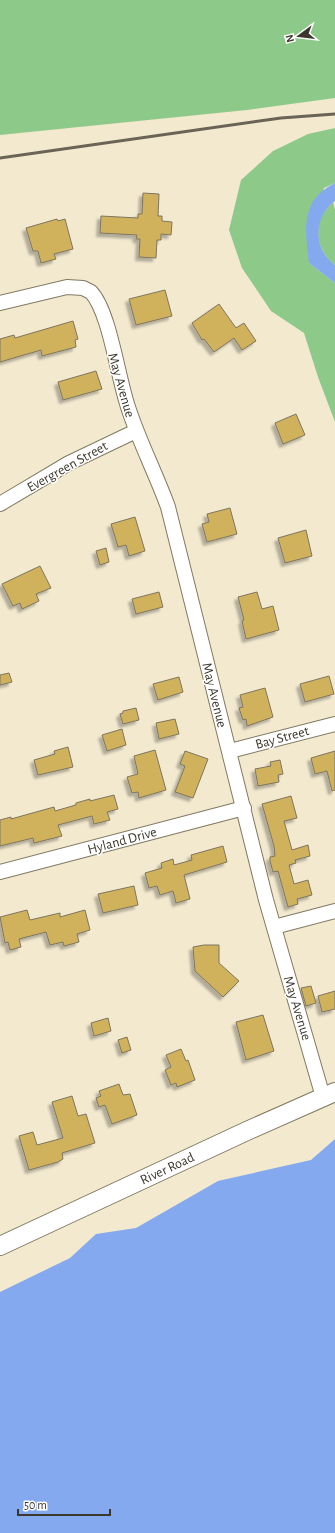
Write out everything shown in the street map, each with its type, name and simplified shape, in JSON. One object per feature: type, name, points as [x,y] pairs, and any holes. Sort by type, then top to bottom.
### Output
[{"type":"street","name":"May Avenue","points":[[0,303],[67,287],[83,288],[91,292],[96,297],[100,306],[123,394],[136,431],[168,506],[274,927],[329,1094]]},
{"type":"street","name":"Evergreen Street","points":[[0,504],[69,463],[136,431]]},
{"type":"street","name":"Bay Street","points":[[230,751],[335,724]]},
{"type":"street","name":"Hyland Drive","points":[[0,872],[244,808]]},
{"type":"street","points":[[274,927],[335,911]]},
{"type":"street","name":"River Road","points":[[0,1246],[329,1094]]},
{"type":"green space","points":[[0,0],[335,0],[335,98],[247,110],[0,135]]},
{"type":"green space","points":[[335,128],[335,183],[324,188],[309,263],[335,283],[335,422],[318,377],[304,333],[271,311],[242,268],[229,230],[241,180],[273,151],[308,134]]},
{"type":"green space","points":[[333,202],[335,210],[335,265],[323,251],[320,245],[318,233],[323,213]]},
{"type":"water","points":[[335,183],[335,201],[323,216],[318,233],[323,250],[335,265],[335,283],[309,263],[306,228],[310,207],[324,190]]},
{"type":"water","points":[[335,1139],[335,1533],[0,1533],[0,1292],[70,1258],[96,1234],[136,1228],[218,1181],[311,1160]]},
{"type":"building","points":[[143,193],[159,194],[158,216],[162,216],[162,221],[172,222],[171,235],[161,234],[161,240],[157,240],[156,258],[139,257],[140,239],[136,239],[137,235],[100,233],[101,216],[138,218],[138,214],[142,214]]},
{"type":"building","points":[[57,219],[58,221],[65,219],[73,249],[54,254],[56,259],[41,263],[38,251],[33,251],[26,228]]},
{"type":"building","points":[[165,290],[172,316],[136,325],[129,299]]},
{"type":"building","points":[[219,304],[236,328],[244,323],[256,341],[242,350],[234,338],[214,352],[204,339],[202,340],[192,323]]},
{"type":"building","points":[[73,321],[78,339],[75,340],[76,347],[42,356],[41,350],[0,362],[0,339],[14,335],[15,338]]},
{"type":"building","points":[[96,371],[102,389],[63,400],[58,382]]},
{"type":"building","points":[[296,414],[305,435],[283,444],[275,423]]},
{"type":"building","points":[[230,508],[237,534],[207,542],[202,524],[209,522],[207,514]]},
{"type":"building","points":[[135,517],[145,551],[129,556],[126,545],[118,547],[111,524]]},
{"type":"building","points":[[306,530],[312,556],[285,563],[278,538]]},
{"type":"building","points":[[106,548],[109,562],[100,565],[96,551]]},
{"type":"building","points":[[40,566],[51,588],[36,594],[39,601],[22,609],[20,603],[13,606],[2,584]]},
{"type":"building","points":[[159,592],[163,607],[136,614],[132,599]]},
{"type":"building","points":[[257,592],[262,609],[273,606],[279,630],[246,639],[242,621],[244,620],[238,597]]},
{"type":"building","points":[[9,673],[12,682],[0,685],[0,675]]},
{"type":"building","points":[[329,676],[334,694],[305,702],[300,684]]},
{"type":"building","points":[[179,677],[183,692],[158,700],[153,684]]},
{"type":"building","points":[[265,688],[273,717],[247,726],[246,719],[243,720],[239,708],[243,707],[240,695]]},
{"type":"building","points":[[136,708],[139,720],[123,724],[120,714],[123,713],[123,711]]},
{"type":"building","points":[[175,719],[179,734],[159,739],[156,723]]},
{"type":"building","points":[[122,729],[126,745],[107,751],[102,735]]},
{"type":"building","points":[[68,747],[73,767],[38,775],[34,760],[55,754],[54,751]]},
{"type":"building","points":[[155,750],[166,790],[139,798],[138,792],[132,793],[127,777],[138,774],[134,756]]},
{"type":"building","points":[[185,751],[208,759],[193,798],[175,792],[185,766],[180,764]]},
{"type":"building","points":[[335,751],[335,790],[332,791],[327,771],[315,774],[311,758]]},
{"type":"building","points":[[280,760],[283,774],[278,775],[279,782],[258,786],[255,769],[271,766],[270,762]]},
{"type":"building","points":[[114,795],[118,809],[107,812],[110,820],[94,824],[92,816],[58,825],[62,836],[34,843],[33,838],[0,846],[0,820],[11,817],[11,819],[54,807],[55,811],[90,799],[90,801]]},
{"type":"building","points":[[291,796],[297,818],[284,821],[292,850],[308,845],[310,856],[295,860],[296,863],[289,865],[294,884],[308,880],[312,895],[297,899],[298,904],[288,907],[278,871],[273,872],[270,861],[270,857],[275,856],[274,846],[262,804]]},
{"type":"building","points":[[223,846],[227,862],[184,875],[190,899],[176,903],[173,891],[160,895],[157,886],[149,888],[145,873],[162,868],[161,863],[173,859],[174,865],[192,860],[191,855]]},
{"type":"building","points":[[134,886],[138,905],[103,913],[98,894]]},
{"type":"building","points":[[27,910],[30,920],[60,913],[60,917],[85,910],[90,930],[77,934],[79,942],[64,946],[63,942],[50,945],[46,932],[19,939],[21,947],[10,950],[8,942],[5,943],[0,917]]},
{"type":"building","points":[[219,945],[219,963],[239,981],[223,997],[195,971],[193,947]]},
{"type":"building","points":[[311,986],[316,1003],[306,1006],[301,988]]},
{"type":"building","points":[[335,991],[335,1009],[322,1012],[318,996]]},
{"type":"building","points":[[263,1015],[274,1051],[246,1060],[236,1022]]},
{"type":"building","points":[[108,1018],[111,1031],[94,1036],[91,1023]]},
{"type":"building","points":[[127,1037],[131,1050],[122,1053],[118,1040]]},
{"type":"building","points":[[181,1049],[186,1061],[188,1060],[195,1080],[177,1087],[176,1083],[171,1085],[165,1070],[171,1067],[166,1055]]},
{"type":"building","points":[[119,1084],[123,1095],[130,1094],[137,1115],[112,1124],[105,1105],[99,1107],[96,1098],[101,1096],[99,1091]]},
{"type":"building","points":[[72,1096],[78,1116],[86,1114],[95,1143],[62,1153],[63,1159],[58,1162],[29,1170],[19,1136],[33,1132],[37,1145],[63,1138],[52,1102]]},
{"type":"railway","points":[[0,158],[281,118],[335,114]]}]
